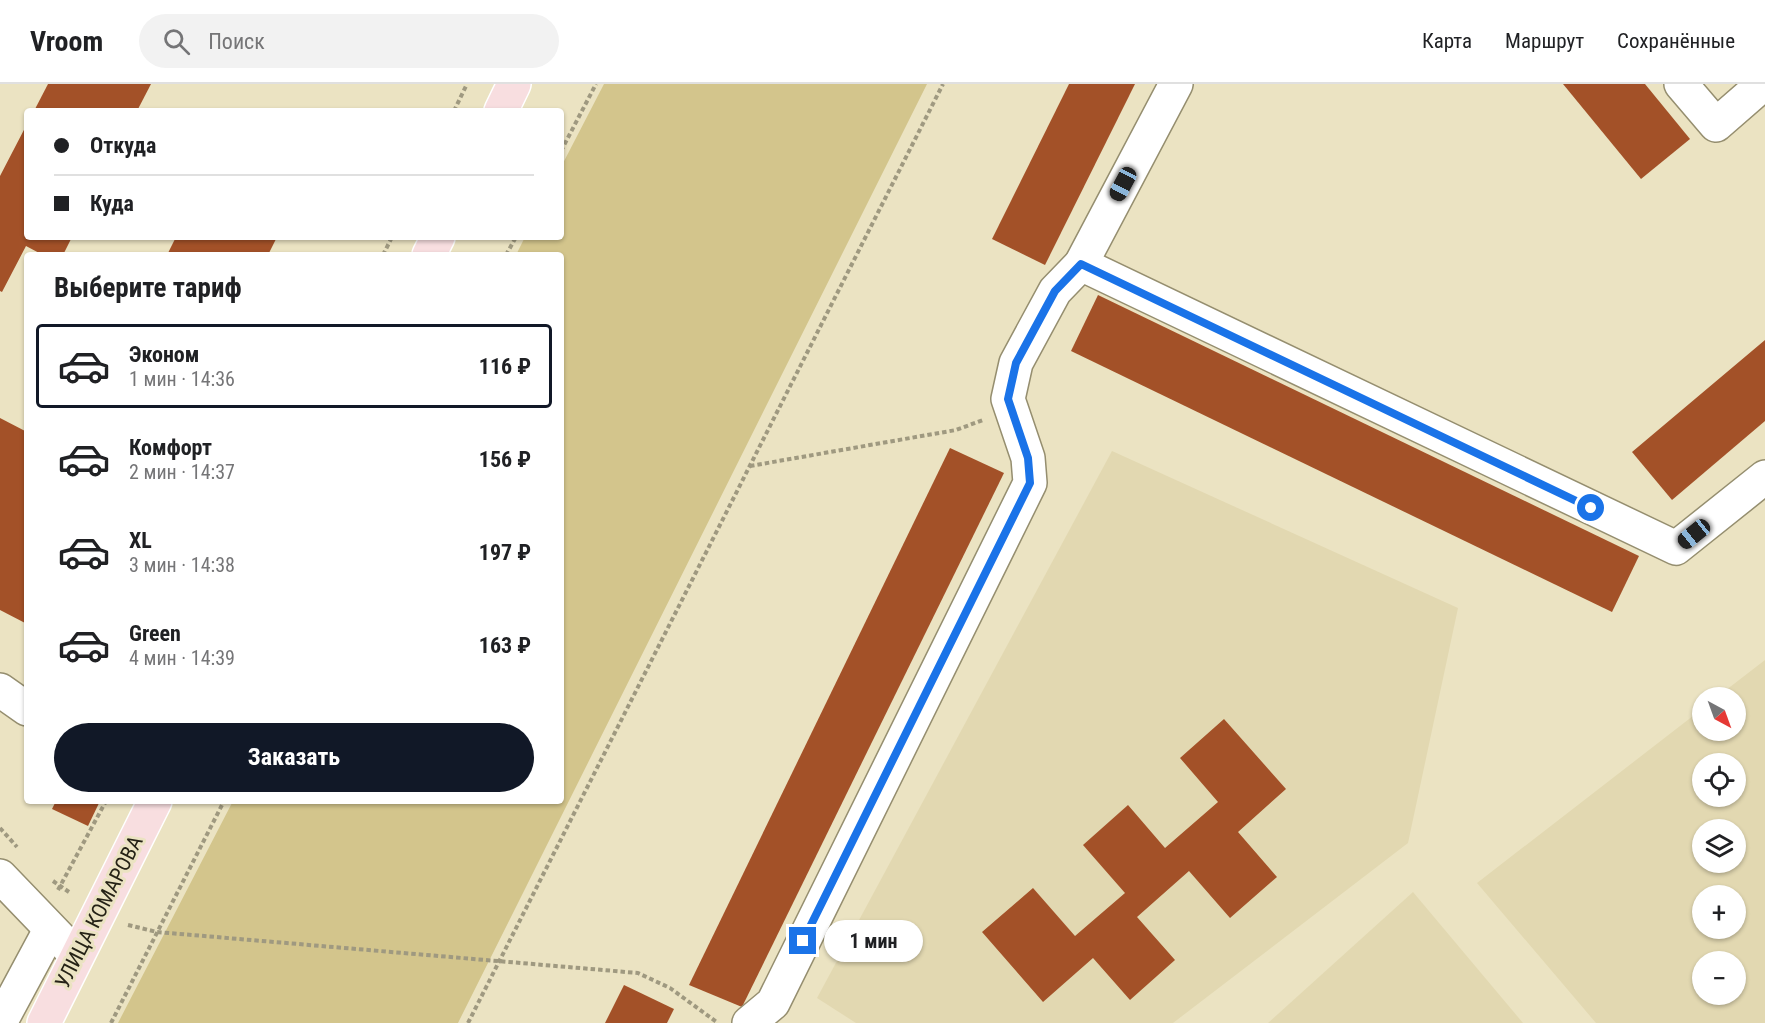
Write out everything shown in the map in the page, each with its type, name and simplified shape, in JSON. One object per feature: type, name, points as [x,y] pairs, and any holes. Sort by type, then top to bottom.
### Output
[{"type":"main road","points":[[502,108],[514,84]]},
{"type":"main road","name":"УЛИЦА КОМАРОВА","points":[[44,1023],[153,804]]},
{"type":"street","points":[[749,1023],[773,1003],[1030,483],[1028,458],[1008,399],[1016,363],[1055,291],[1081,264],[1176,84]]},
{"type":"street","points":[[1681,84],[1716,125],[1763,84]]},
{"type":"street","points":[[1081,264],[1676,548],[1765,477]]},
{"type":"street","points":[[0,690],[24,707]]},
{"type":"street","points":[[0,876],[76,955]]},
{"type":"street","points":[[9,1011],[50,930]]},
{"type":"path","points":[[456,108],[468,84]]},
{"type":"path","points":[[564,145],[596,84]]},
{"type":"path","points":[[468,1023],[943,84]]},
{"type":"path","points":[[750,466],[956,430],[1012,411]]},
{"type":"path","points":[[69,892],[60,886],[104,804]]},
{"type":"path","points":[[111,1023],[222,804]]},
{"type":"path","points":[[123,924],[157,932],[638,973],[670,988],[719,1023]]},
{"type":"shaded area","points":[[604,84],[927,84],[458,1023],[118,1023],[231,804],[564,804],[564,252],[518,252],[524,240],[564,240],[564,161]]},
{"type":"shaded area","points":[[1112,451],[1458,608],[1408,843],[1173,1023],[856,1023],[817,998]]},
{"type":"shaded area","points":[[1765,660],[1765,1023],[1596,1023],[1477,883],[1692,717],[1692,741],[1746,741],[1746,687],[1730,687]]},
{"type":"shaded area","points":[[1413,892],[1523,1023],[1268,1023]]},
{"type":"building","points":[[48,84],[151,84],[139,108],[36,108]]},
{"type":"building","points":[[1069,84],[1135,84],[1045,265],[992,239]]},
{"type":"building","points":[[1563,84],[1645,84],[1690,139],[1641,179]]},
{"type":"building","points":[[24,130],[24,240],[70,240],[64,252],[37,252],[26,246],[2,292],[0,291],[0,176]]},
{"type":"building","points":[[174,240],[276,240],[270,252],[168,252]]},
{"type":"building","points":[[1098,295],[1639,556],[1612,612],[1071,351]]},
{"type":"building","points":[[1765,340],[1765,421],[1672,500],[1632,452]]},
{"type":"building","points":[[0,418],[24,430],[24,622],[0,610]]},
{"type":"building","points":[[950,448],[1004,473],[742,1007],[689,985]]},
{"type":"building","points":[[1224,719],[1286,789],[1238,832],[1277,877],[1230,918],[1189,871],[1137,917],[1175,960],[1130,1000],[1093,958],[1043,1002],[982,932],[1033,888],[1075,936],[1125,893],[1083,845],[1128,805],[1165,848],[1218,802],[1180,758]]},
{"type":"building","points":[[54,804],[99,804],[88,826],[52,809]]},
{"type":"building","points":[[624,985],[674,1009],[667,1023],[605,1023]]},
{"type":"route","points":[[803,941],[1030,483],[1028,458],[1008,399],[1016,363],[1055,291],[1081,264],[1591,508]]}]
